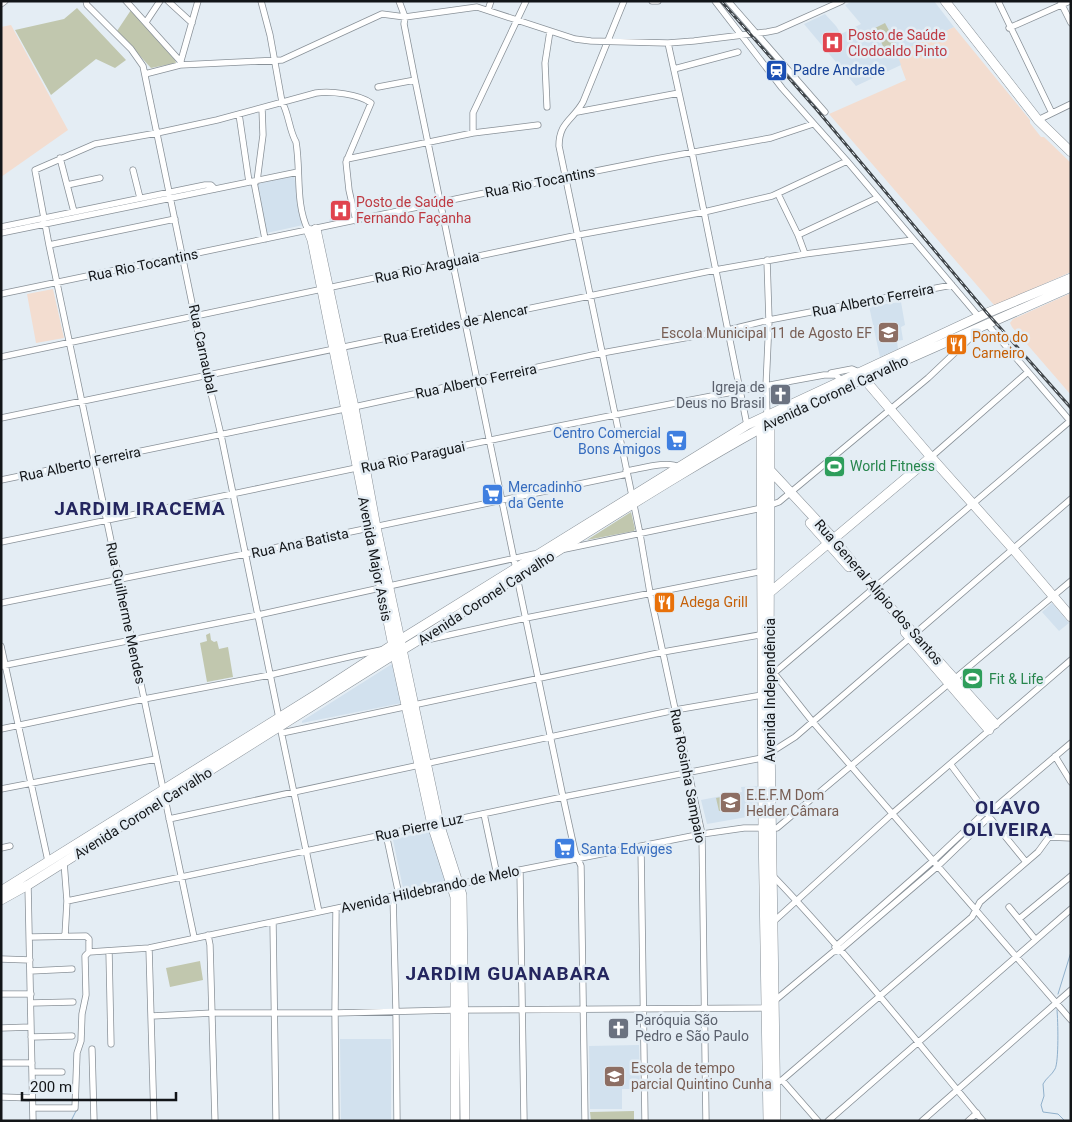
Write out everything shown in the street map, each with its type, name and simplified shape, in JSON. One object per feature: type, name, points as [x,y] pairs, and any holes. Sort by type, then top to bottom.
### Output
[{"type":"main road","points":[[945,1],[1038,120],[1071,152]]},
{"type":"main road","name":"Avenida Major Assis","points":[[312,230],[312,240],[325,289],[385,587],[395,648],[410,706],[435,824],[456,885],[462,895],[459,1010],[460,1100],[465,1121]]},
{"type":"main road","name":"Avenida Coronel Carvalho","points":[[1,891],[48,861],[280,726],[395,648],[517,573],[561,550],[679,467],[747,425],[766,422],[804,405],[979,317],[1071,278]]},
{"type":"main road","name":"Avenida Coronel Carvalho","points":[[395,648],[416,642],[517,573],[544,552],[841,380],[861,375],[984,326],[1071,287]]},
{"type":"main road","points":[[861,375],[1071,617]]},
{"type":"main road","name":"Avenida Independência","points":[[766,422],[770,429],[766,469],[766,571],[762,599],[772,675],[771,753],[767,828]]},
{"type":"main road","points":[[762,599],[931,457]]},
{"type":"main road","name":"Rua General Alípio dos Santos","points":[[766,469],[992,727]]},
{"type":"main road","name":"Avenida Independência","points":[[766,571],[770,593],[762,696],[762,758],[767,828],[769,923],[774,1002],[776,1121]]},
{"type":"main road","name":"Avenida Coronel Carvalho","points":[[1,900],[64,862],[164,795]]},
{"type":"main road","name":"Avenida Independência","points":[[768,1121],[775,1083],[766,1008],[769,923]]},
{"type":"main road","name":"Avenida Major Assis","points":[[455,1121],[460,1100]]},
{"type":"street","points":[[1,4],[5,1]]},
{"type":"street","name":"Rua Carnaubal","points":[[86,1],[87,5],[140,60],[145,74],[320,912]]},
{"type":"street","points":[[126,1],[180,63]]},
{"type":"street","points":[[146,22],[160,1]]},
{"type":"street","points":[[168,1],[192,23]]},
{"type":"street","points":[[180,63],[198,1]]},
{"type":"street","name":"Avenida Major Assis","points":[[262,1],[282,102],[296,142],[304,219],[312,230]]},
{"type":"street","points":[[398,1],[405,17],[404,24],[415,80],[562,797],[575,852],[582,866],[585,1121]]},
{"type":"street","points":[[488,10],[491,1]]},
{"type":"street","points":[[473,133],[473,113],[526,1]]},
{"type":"street","name":"Rua Rosinha Sampaio","points":[[624,1],[585,97],[577,112],[560,131],[559,146],[640,534],[650,593],[702,834],[706,1121]]},
{"type":"street","points":[[652,1],[658,1]]},
{"type":"street","points":[[715,1],[782,88],[847,161],[979,317]]},
{"type":"street","points":[[728,1],[824,112]]},
{"type":"street","points":[[145,74],[180,63],[274,62],[292,57],[382,14],[405,17],[464,8],[477,8],[517,19],[575,39],[668,43],[742,36],[777,30],[842,1]]},
{"type":"street","points":[[998,1],[1052,113]]},
{"type":"street","points":[[1010,28],[1061,3],[1070,1]]},
{"type":"street","points":[[1061,3],[1071,23]]},
{"type":"street","points":[[547,107],[545,63],[550,30]]},
{"type":"street","points":[[668,43],[747,425]]},
{"type":"street","points":[[674,70],[738,52]]},
{"type":"street","points":[[378,87],[415,80]]},
{"type":"street","points":[[74,212],[60,158],[95,144],[157,133],[326,92],[344,94],[371,102],[347,158],[348,182],[356,221]]},
{"type":"street","points":[[577,112],[679,92]]},
{"type":"street","points":[[1038,120],[1071,104]]},
{"type":"street","points":[[253,182],[263,137],[262,108]]},
{"type":"street","points":[[238,114],[265,240]]},
{"type":"street","name":"Rua Rio Tocantins","points":[[1,294],[441,202],[771,138],[813,124]]},
{"type":"street","points":[[347,158],[473,133],[538,125]]},
{"type":"street","name":"Rua Guilherme Mendes","points":[[60,158],[35,170],[194,938]]},
{"type":"street","name":"Rua Rio Araguaia","points":[[1,357],[578,235],[704,212],[778,194],[847,161]]},
{"type":"street","points":[[134,170],[140,198]]},
{"type":"street","points":[[1,232],[170,195],[208,184],[216,189],[298,172]]},
{"type":"street","points":[[67,185],[100,178]]},
{"type":"street","points":[[778,194],[805,254]]},
{"type":"street","points":[[1,227],[45,221],[74,212],[140,198],[170,195]]},
{"type":"street","points":[[798,235],[877,198]]},
{"type":"street","points":[[49,245],[175,219]]},
{"type":"street","name":"Rua Eretides de Alencar","points":[[1,418],[767,260],[914,240]]},
{"type":"street","name":"Avenida Independência","points":[[766,422],[769,320],[767,260]]},
{"type":"street","name":"Rua Alberto Ferreira","points":[[1,480],[477,381],[602,353],[952,285]]},
{"type":"street","points":[[561,550],[766,507],[789,495],[946,362],[984,326],[1071,421],[772,675],[1071,1020]]},
{"type":"street","name":"Rua Rio Paraguai","points":[[1,542],[614,414],[852,369],[861,375]]},
{"type":"street","points":[[931,457],[1028,372]]},
{"type":"street","name":"Rua Rio Paraguai","points":[[824,375],[836,375],[841,380]]},
{"type":"street","name":"Rua Ana Batista","points":[[1,603],[373,528],[626,472],[674,464],[679,467]]},
{"type":"street","name":"Rua Pierre Luz","points":[[66,901],[562,797],[762,758],[795,736],[1071,499]]},
{"type":"street","points":[[3,666],[258,615],[544,552]]},
{"type":"street","points":[[416,642],[526,618],[766,571]]},
{"type":"street","points":[[767,828],[778,827],[1071,581]]},
{"type":"street","points":[[280,726],[410,706],[663,652],[766,634]]},
{"type":"street","points":[[1,646],[3,666],[20,725],[48,861]]},
{"type":"street","points":[[1,729],[144,699],[270,676],[357,654],[395,648]]},
{"type":"street","points":[[769,923],[893,813],[1071,660]]},
{"type":"street","points":[[169,819],[675,710],[762,696]]},
{"type":"street","points":[[152,1016],[459,1010],[766,1008],[936,863],[989,813],[1071,743]]},
{"type":"street","points":[[1055,756],[1071,782]]},
{"type":"street","points":[[1,789],[156,759]]},
{"type":"street","points":[[951,765],[1026,862]]},
{"type":"street","points":[[484,814],[497,875]]},
{"type":"street","name":"Avenida Hildebrando de Melo","points":[[89,952],[149,948],[702,834],[744,828],[767,828]]},
{"type":"street","points":[[386,834],[396,896],[397,1121]]},
{"type":"street","points":[[818,1121],[775,1083],[972,917],[980,902],[1026,862],[1050,837],[1071,838]]},
{"type":"street","points":[[1,848],[10,846]]},
{"type":"street","points":[[641,847],[645,1121]]},
{"type":"street","points":[[64,862],[65,936]]},
{"type":"street","points":[[520,870],[524,1121]]},
{"type":"street","points":[[768,876],[796,901],[838,948],[920,1042],[983,1121]]},
{"type":"street","points":[[1019,919],[1071,876]]},
{"type":"street","points":[[28,885],[33,1121]]},
{"type":"street","points":[[1009,906],[1035,939]]},
{"type":"street","points":[[336,909],[336,1121]]},
{"type":"street","points":[[828,1121],[1071,909]]},
{"type":"street","points":[[273,922],[276,1121]]},
{"type":"street","points":[[208,935],[213,1014],[215,1121]]},
{"type":"street","points":[[30,937],[86,936],[89,939],[89,952],[86,956],[86,994],[82,1014],[81,1040],[77,1054],[75,1108],[33,1108]]},
{"type":"street","points":[[149,948],[154,1121]]},
{"type":"street","points":[[109,951],[111,1044]]},
{"type":"street","points":[[1,959],[30,960]]},
{"type":"street","points":[[30,970],[72,969]]},
{"type":"street","points":[[922,1121],[1071,990]]},
{"type":"street","points":[[1,994],[31,994]]},
{"type":"street","points":[[31,1003],[73,1002]]},
{"type":"street","points":[[1,1028],[31,1027]]},
{"type":"street","points":[[31,1037],[72,1036]]},
{"type":"street","points":[[92,1049],[94,1121]]},
{"type":"street","points":[[1,1063],[32,1063]]},
{"type":"street","points":[[33,1072],[62,1072]]},
{"type":"street","points":[[1,1097],[32,1098]]},
{"type":"street","points":[[968,1121],[977,1113]]},
{"type":"shaded area","points":[[853,1],[934,1],[954,27],[897,53],[901,65],[856,86],[804,24],[825,14],[841,34],[861,24],[845,5]]},
{"type":"shaded area","points":[[11,25],[68,130],[1,177],[1,27]]},
{"type":"shaded area","points":[[954,27],[1030,120],[1030,123],[1041,137],[1044,137],[1071,163],[1071,272],[996,305],[994,305],[829,114],[906,80],[896,53]]},
{"type":"shaded area","points":[[294,176],[303,225],[267,233],[257,184]]},
{"type":"shaded area","name":"Posto de Saúde Fernando Façanha","points":[[347,202],[350,215],[347,218],[329,222],[334,205]]},
{"type":"shaded area","points":[[53,289],[64,338],[36,343],[27,294]]},
{"type":"shaded area","points":[[1071,293],[1071,395],[1010,323],[1013,319]]},
{"type":"shaded area","name":"Escola Municipal 11 de Agosto EF","points":[[901,302],[905,325],[901,327],[903,340],[897,341],[898,349],[880,357],[869,306]]},
{"type":"shaded area","points":[[1052,603],[1069,623],[1059,631],[1042,612]]},
{"type":"shaded area","points":[[392,664],[402,703],[302,723],[302,721]]},
{"type":"shaded area","name":"E.E.F.M Dom Helder Câmara","points":[[757,786],[758,815],[707,824],[701,800],[742,792],[741,787]]},
{"type":"shaded area","points":[[429,831],[445,881],[404,889],[393,840]]},
{"type":"shaded area","points":[[340,1039],[391,1039],[391,1121],[341,1121]]},
{"type":"shaded area","name":"Escola de tempo parcial Quintino Cunha","points":[[639,1045],[640,1089],[622,1089],[622,1109],[590,1109],[589,1046]]},
{"type":"green space","points":[[77,8],[126,60],[115,68],[96,59],[51,95],[15,30],[64,19]]},
{"type":"green space","points":[[131,10],[176,63],[151,68],[117,31]]},
{"type":"green space","points":[[885,23],[898,47],[886,53],[875,28]]},
{"type":"green space","points":[[631,512],[634,531],[587,540]]},
{"type":"green space","points":[[210,633],[211,640],[217,641],[219,649],[228,647],[233,677],[207,682],[200,643],[207,641],[206,635]]},
{"type":"green space","points":[[736,794],[739,807],[719,811],[716,798]]},
{"type":"green space","points":[[200,961],[203,980],[170,987],[166,968]]},
{"type":"green space","points":[[634,1111],[634,1121],[591,1121],[590,1112]]},
{"type":"waterway","points":[[1058,994],[1071,952]]},
{"type":"waterway","points":[[1057,1010],[1058,1041],[1056,1065],[1054,1071],[1043,1084],[1044,1096],[1041,1105],[1043,1112],[1058,1114],[1065,1121]]},
{"type":"waterway","points":[[71,1121],[76,1111]]},
{"type":"railway","points":[[721,1],[817,110],[987,313],[1071,408]]},
{"type":"place","name":"Posto de Saúde Clodoaldo Pinto","points":[[832,43]]},
{"type":"place","name":"Padre Andrade","points":[[777,70]]},
{"type":"place","name":"Posto de Saúde Fernando Façanha","points":[[340,210]]},
{"type":"place","name":"Escola Municipal 11 de Agosto EF","points":[[888,333]]},
{"type":"place","name":"Ponto do Carneiro","points":[[956,345]]},
{"type":"place","name":"Igreja de Deus no Brasil","points":[[781,395]]},
{"type":"place","name":"Centro Comercial Bons Amigos","points":[[677,441]]},
{"type":"place","name":"World Fitness","points":[[834,466]]},
{"type":"place","name":"Mercadinho da Gente","points":[[492,495]]},
{"type":"place","name":"Adega Grill","points":[[664,602]]},
{"type":"place","name":"Fit & Life","points":[[973,679]]},
{"type":"place","name":"E.E.F.M Dom Helder Câmara","points":[[730,803]]},
{"type":"place","name":"Santa Edwiges","points":[[565,849]]},
{"type":"place","name":"Paróquia São Pedro e São Paulo","points":[[619,1028]]},
{"type":"place","name":"Escola de tempo parcial Quintino Cunha","points":[[615,1076]]},
{"type":"district","name":"JARDIM IRACEMA","points":[[140,508]]},
{"type":"district","name":"OLAVO OLIVEIRA","points":[[1008,818]]},
{"type":"district","name":"JARDIM GUANABARA","points":[[508,973]]}]
